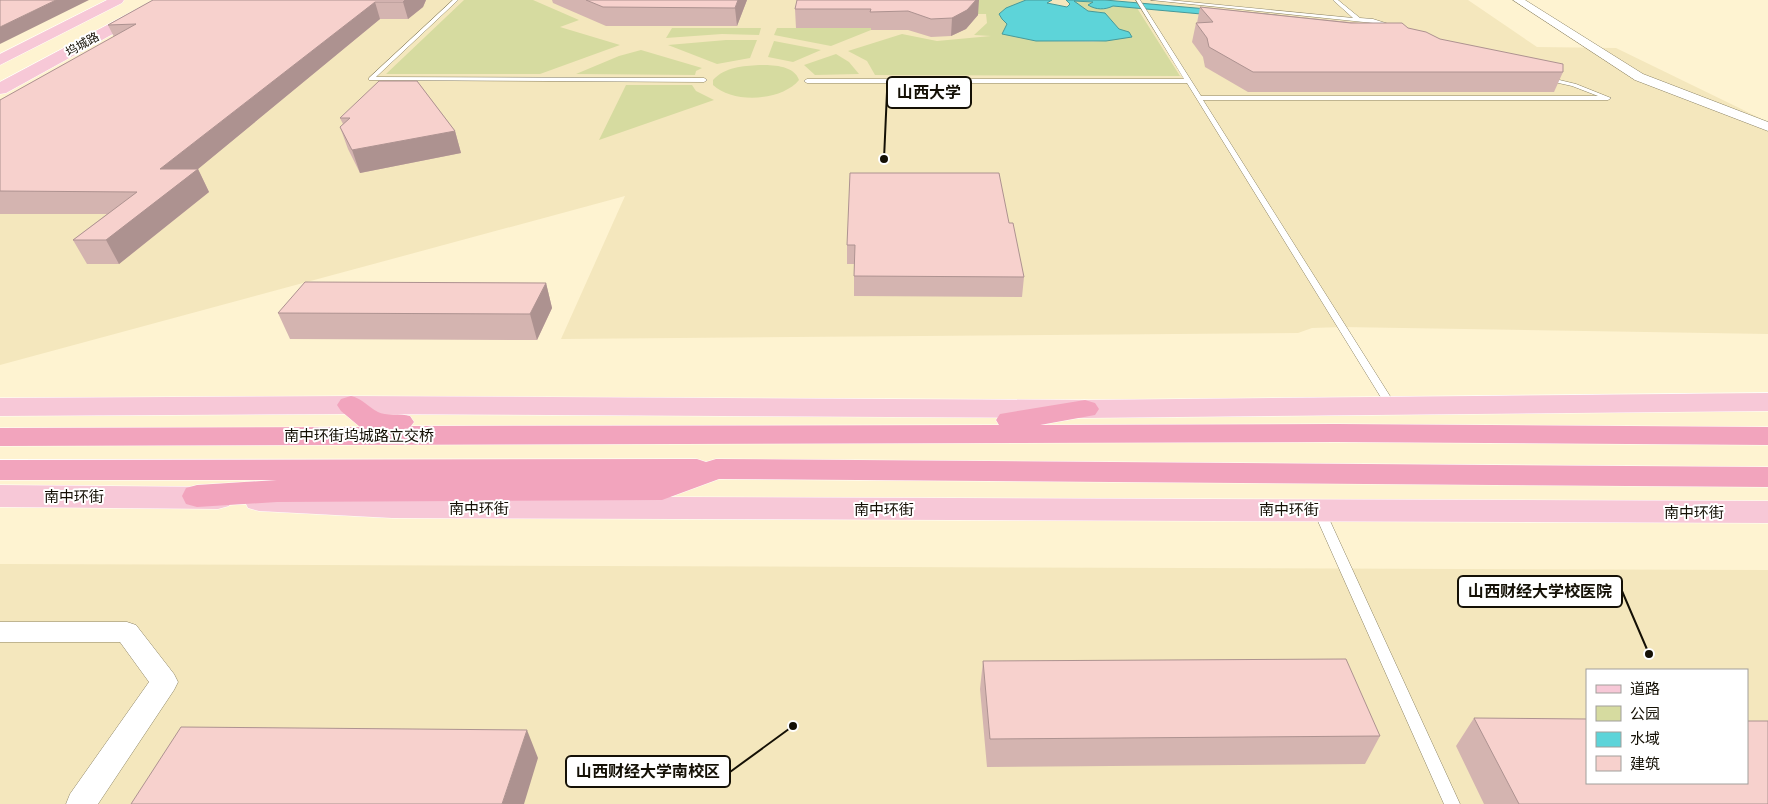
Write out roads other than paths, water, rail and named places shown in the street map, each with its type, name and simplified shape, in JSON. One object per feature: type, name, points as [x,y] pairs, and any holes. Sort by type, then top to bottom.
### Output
[{"type":"highway","points":[[352,406],[374,423],[722,421],[761,434]]},
{"type":"highway","points":[[916,434],[1085,409]]},
{"type":"highway","points":[[916,434],[1336,433],[1768,436]]},
{"type":"highway","name":"南中环街坞城路立交桥","points":[[0,437],[916,434]]},
{"type":"highway","points":[[197,496],[277,491],[662,489],[716,469]]},
{"type":"highway","points":[[0,470],[716,469],[1768,477]]},
{"type":"main road","name":"坞城路","points":[[0,60],[117,0]]},
{"type":"main road","name":"坞城路","points":[[0,89],[164,0]]},
{"type":"main road","points":[[0,406],[1085,409],[1390,404],[1768,402]]},
{"type":"main road","name":"南中环街","points":[[0,496],[197,496],[402,507],[1768,512]]},
{"type":"street","points":[[1518,0],[1639,77],[1768,127]]},
{"type":"street","points":[[0,632],[127,632],[164,682],[81,804]]},
{"type":"lane","points":[[456,0],[371,79],[704,80]]},
{"type":"lane","points":[[1153,0],[1358,19],[1388,24],[1402,31]]},
{"type":"lane","points":[[1335,0],[1358,19]]},
{"type":"lane","points":[[1138,1],[1390,404]]},
{"type":"lane","points":[[1200,98],[1608,98],[1574,85],[1540,77]]},
{"type":"lane","points":[[807,80],[1189,81]]},
{"type":"lane","points":[[1318,509],[1452,804]]},
{"type":"water","points":[[1026,0],[1052,0],[1047,3],[1067,7],[1070,4],[1066,0],[1105,0],[1275,15],[1322,25],[1113,6],[1097,9],[1088,5],[1093,2],[1074,1],[1088,11],[1105,13],[1119,29],[1129,32],[1132,37],[1106,41],[1036,41],[1002,34],[1007,24],[999,14],[1006,8]]},
{"type":"place","name":"山西大学","points":[[884,159]]},
{"type":"place","name":"山西财经大学校医院","points":[[1649,654]]},
{"type":"place","name":"山西财经大学南校区","points":[[793,726]]}]
